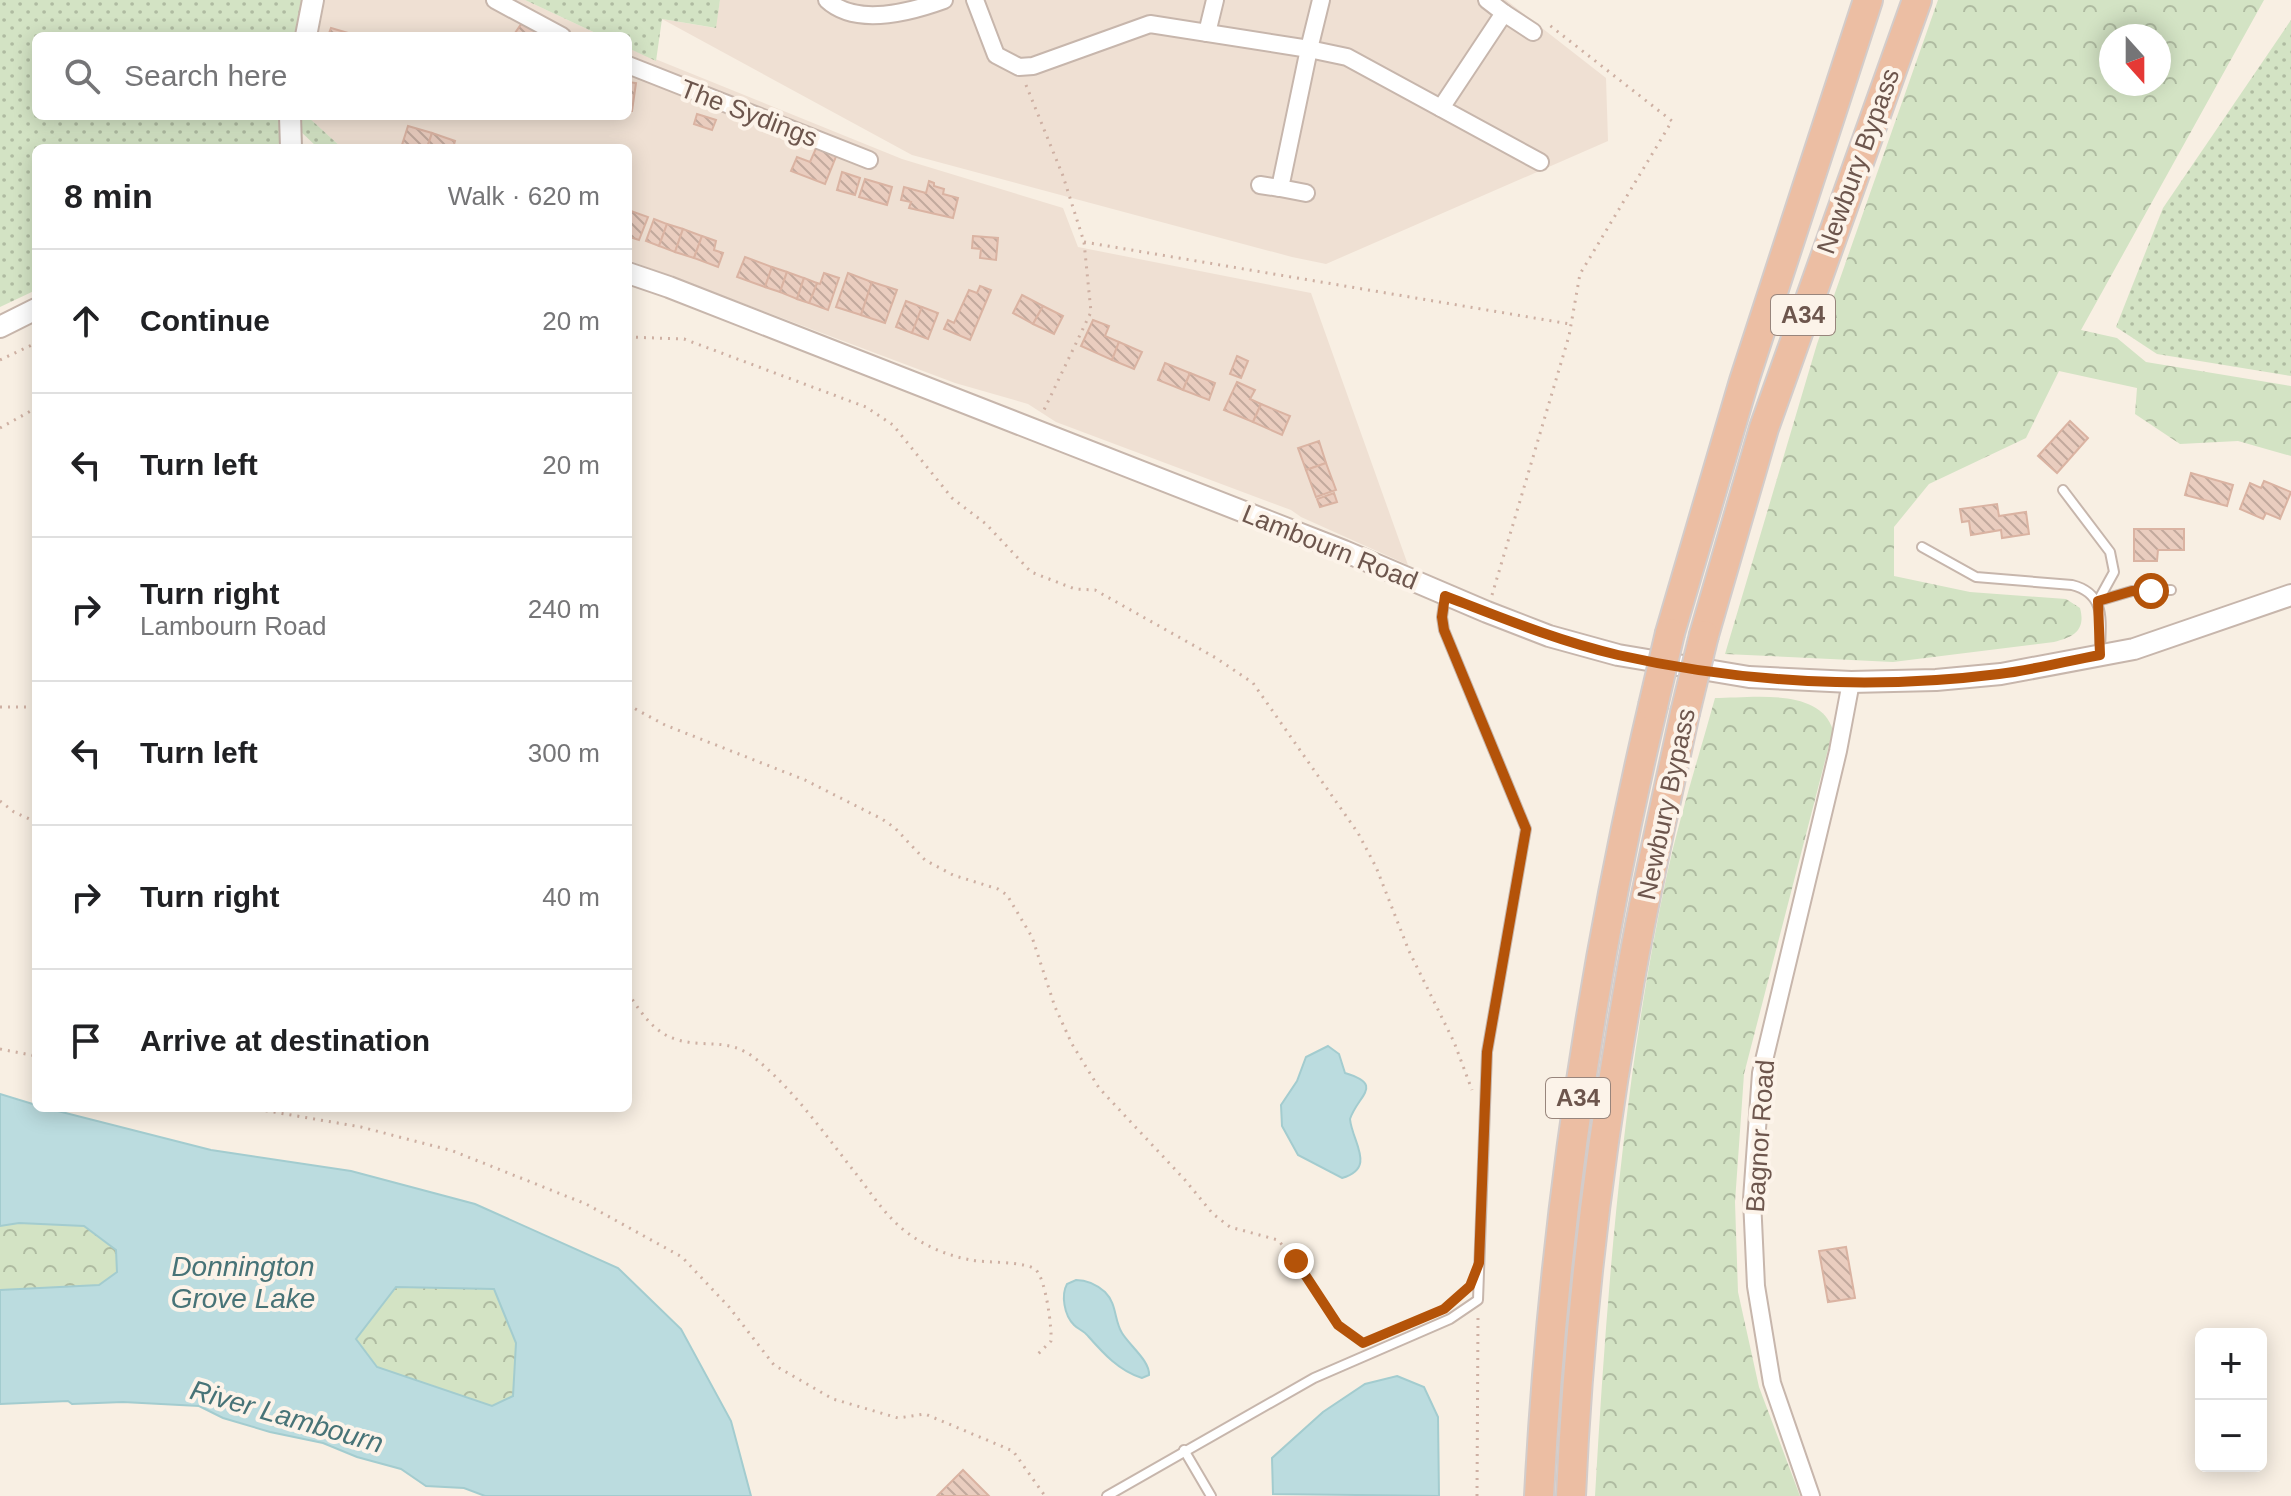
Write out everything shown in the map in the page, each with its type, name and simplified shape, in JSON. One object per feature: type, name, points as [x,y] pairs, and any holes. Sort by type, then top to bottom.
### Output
[{"type":"highway","points":[[1857,36],[1860,0]]},
{"type":"highway","name":"Newbury Bypass","points":[[1539,1496],[1554,1287],[1578,1095],[1604,933],[1653,706],[1670,633],[1744,381],[1868,0]]},
{"type":"highway","name":"Newbury Bypass","points":[[1571,1496],[1583,1333],[1612,1087],[1635,949],[1685,713],[1704,635],[1764,428],[1917,0]]},
{"type":"street","points":[[307,32],[313,0]]},
{"type":"street","points":[[495,0],[555,32]]},
{"type":"street","points":[[827,0],[842,10],[886,15],[911,12],[944,0]]},
{"type":"street","points":[[975,0],[996,55],[1019,67],[1033,66],[1150,24],[1309,49],[1347,57],[1540,162]]},
{"type":"street","points":[[1207,33],[1215,0]]},
{"type":"street","points":[[1280,188],[1321,0]]},
{"type":"street","points":[[1487,0],[1504,13],[1537,25]]},
{"type":"street","points":[[1441,108],[1504,13]]},
{"type":"street","name":"The Sydings","points":[[632,67],[869,160]]},
{"type":"street","points":[[290,120],[291,144]]},
{"type":"street","points":[[1260,185],[1306,193]]},
{"type":"street","name":"Lambourn Road","points":[[632,274],[1344,551],[1445,596],[1549,636],[1618,655],[1749,677],[1851,682],[1936,680],[2001,674],[2134,649],[2291,597]]},
{"type":"street","points":[[0,327],[32,311]]},
{"type":"street","name":"Bagnor Road","points":[[1811,1496],[1772,1383],[1756,1286],[1752,1199],[1761,1073],[1838,751],[1851,682]]},
{"type":"lane","points":[[2063,490],[2110,552],[2114,572],[2098,601],[2100,655]]},
{"type":"lane","points":[[1922,547],[1976,577],[2072,585],[2088,589],[2098,601]]},
{"type":"lane","points":[[2098,601],[2132,591],[2171,590]]},
{"type":"lane","points":[[1107,1496],[1314,1378],[1450,1319],[1478,1300],[1487,1052],[1526,829],[1444,630],[1445,596]]},
{"type":"lane","points":[[1184,1450],[1211,1496]]},
{"type":"path","points":[[1487,612],[1569,336],[1580,274],[1672,121],[1537,25]]},
{"type":"path","points":[[1019,67],[1063,176],[1084,242],[1091,312],[1035,430]]},
{"type":"path","points":[[1084,242],[1570,324]]},
{"type":"path","points":[[632,337],[684,339],[866,407],[893,425],[952,498],[986,524],[1031,572],[1075,589],[1095,590],[1216,658],[1253,683],[1358,833],[1376,867],[1409,951],[1454,1042],[1472,1091]]},
{"type":"path","points":[[0,360],[32,345]]},
{"type":"path","points":[[0,428],[32,410]]},
{"type":"path","points":[[0,707],[32,707]]},
{"type":"path","points":[[632,707],[665,725],[805,780],[882,819],[925,860],[953,875],[998,889],[1007,895],[1032,937],[1055,1007],[1072,1044],[1099,1088],[1213,1214],[1230,1227],[1278,1240],[1296,1261],[1338,1325],[1363,1343]]},
{"type":"path","points":[[0,801],[32,820]]},
{"type":"path","points":[[632,999],[648,1021],[662,1033],[676,1039],[729,1044],[757,1060],[812,1119],[880,1206],[907,1232],[928,1246],[967,1260],[1024,1265],[1035,1269],[1041,1278],[1051,1329],[1051,1341],[1036,1356]]},
{"type":"path","points":[[0,1049],[32,1055]]},
{"type":"path","points":[[273,1112],[361,1127],[453,1151],[586,1204],[682,1257],[729,1307],[774,1365],[833,1399],[898,1418],[925,1414],[1013,1451],[1045,1496]]},
{"type":"path","points":[[1477,1496],[1478,1300]]},
{"type":"shaded area","points":[[325,0],[525,0],[593,32],[317,32]]},
{"type":"shaded area","points":[[720,0],[1506,0],[1606,78],[1608,141],[1326,264],[912,155],[662,19],[715,28]]},
{"type":"shaded area","points":[[632,50],[902,159],[1063,208],[1078,247],[1311,293],[1408,565],[1291,510],[1056,422],[1028,404],[955,383],[632,262],[632,144],[338,144],[311,120],[632,120]]},
{"type":"green space","points":[[0,0],[306,0],[300,32],[32,32],[32,120],[283,120],[279,144],[32,144],[32,292],[0,307]]},
{"type":"green space","points":[[525,0],[720,0],[716,28],[662,19],[656,61],[632,50],[632,32],[593,32]]},
{"type":"green space","points":[[1938,0],[2264,0],[2081,330],[2117,338],[2146,362],[2291,386],[2291,456],[2238,441],[2180,444],[2135,414],[2137,388],[2059,371],[2026,438],[1929,484],[1894,527],[1894,576],[1970,592],[2066,599],[2080,608],[2080,627],[2073,635],[2054,642],[1893,662],[1725,654],[1817,344]]},
{"type":"green space","points":[[2291,20],[2291,376],[2157,354],[2116,327],[2163,208]]},
{"type":"green space","points":[[297,120],[311,120],[338,144],[314,144],[296,127]]},
{"type":"green space","points":[[1765,697],[1799,701],[1826,716],[1833,730],[1744,1074],[1735,1202],[1738,1292],[1759,1387],[1800,1496],[1595,1496],[1611,1261],[1639,1028],[1667,874],[1715,698]]},
{"type":"green space","points":[[18,1223],[84,1226],[116,1250],[117,1272],[99,1285],[0,1290],[0,1226]]},
{"type":"green space","points":[[396,1287],[494,1288],[516,1343],[513,1396],[492,1407],[377,1367],[355,1339]]},
{"type":"water","points":[[1328,1046],[1339,1054],[1345,1073],[1357,1077],[1366,1086],[1366,1092],[1350,1119],[1360,1161],[1352,1174],[1342,1178],[1298,1155],[1282,1126],[1281,1105],[1297,1081],[1306,1057]]},
{"type":"water","name":"Donnington Grove Lake","points":[[0,1094],[32,1104],[32,1112],[62,1112],[211,1150],[351,1171],[475,1204],[618,1268],[681,1329],[731,1421],[751,1496],[485,1496],[464,1488],[426,1486],[401,1469],[357,1457],[323,1443],[223,1418],[199,1406],[123,1402],[72,1404],[68,1401],[0,1404],[0,1290],[99,1285],[117,1272],[116,1250],[84,1226],[19,1223],[0,1226]],"holes":[[[396,1287],[494,1289],[516,1343],[513,1396],[492,1406],[377,1367],[356,1339]]]},
{"type":"water","points":[[1076,1280],[1095,1285],[1109,1297],[1122,1333],[1143,1359],[1149,1375],[1142,1378],[1119,1366],[1071,1321],[1064,1294],[1067,1284]]},
{"type":"water","points":[[1397,1376],[1424,1387],[1438,1417],[1439,1496],[1273,1494],[1272,1458],[1323,1412],[1365,1384]]},
{"type":"building","points":[[524,20],[542,32],[516,32]]},
{"type":"building","points":[[632,82],[636,83],[632,111]]},
{"type":"building","points":[[697,114],[716,120],[712,130],[694,124]]},
{"type":"building","points":[[408,126],[432,133],[428,144],[402,144]]},
{"type":"building","points":[[432,133],[455,141],[454,144],[428,144]]},
{"type":"building","points":[[817,146],[837,154],[825,184],[791,171],[797,157],[810,162]]},
{"type":"building","points":[[842,172],[860,178],[855,195],[837,190]]},
{"type":"building","points":[[865,179],[892,187],[887,205],[859,197]]},
{"type":"building","points":[[929,181],[944,189],[943,194],[958,198],[953,218],[909,208],[911,202],[901,200],[904,187],[926,193]]},
{"type":"building","points":[[632,211],[648,217],[639,240],[632,238]]},
{"type":"building","points":[[654,219],[667,224],[659,246],[646,241]]},
{"type":"building","points":[[667,224],[683,229],[675,252],[659,246]]},
{"type":"building","points":[[683,229],[702,236],[694,258],[675,252]]},
{"type":"building","points":[[702,236],[716,241],[714,250],[723,253],[718,267],[694,258]]},
{"type":"building","points":[[973,236],[998,238],[996,260],[980,258],[981,249],[972,248]]},
{"type":"building","points":[[745,257],[772,267],[765,287],[737,277]]},
{"type":"building","points":[[772,267],[787,272],[780,292],[765,287]]},
{"type":"building","points":[[787,272],[804,278],[797,299],[780,292]]},
{"type":"building","points":[[824,273],[839,278],[828,310],[809,303]]},
{"type":"building","points":[[848,273],[872,282],[861,315],[836,307]]},
{"type":"building","points":[[804,278],[817,283],[809,303],[797,299]]},
{"type":"building","points":[[872,282],[897,290],[885,323],[861,315]]},
{"type":"building","points":[[980,286],[991,290],[970,340],[944,329],[948,320],[954,323],[969,290],[977,293]]},
{"type":"building","points":[[1022,295],[1043,306],[1033,324],[1013,313]]},
{"type":"building","points":[[906,301],[922,307],[912,333],[896,327]]},
{"type":"building","points":[[1043,306],[1063,316],[1054,334],[1033,324]]},
{"type":"building","points":[[922,307],[938,313],[928,339],[912,333]]},
{"type":"building","points":[[1093,320],[1109,326],[1105,336],[1119,342],[1112,360],[1081,346]]},
{"type":"building","points":[[1119,342],[1142,352],[1134,369],[1112,360]]},
{"type":"building","points":[[1237,356],[1248,361],[1241,378],[1230,374]]},
{"type":"building","points":[[1165,363],[1190,373],[1183,390],[1158,380]]},
{"type":"building","points":[[1190,373],[1215,383],[1209,400],[1183,390]]},
{"type":"building","points":[[1237,382],[1255,390],[1250,399],[1261,404],[1253,422],[1224,410]]},
{"type":"building","points":[[1261,404],[1290,416],[1282,435],[1253,422]]},
{"type":"building","points":[[2070,421],[2088,438],[2057,473],[2038,456]]},
{"type":"building","points":[[1319,441],[1326,463],[1306,470],[1298,448]]},
{"type":"building","points":[[1326,463],[1336,490],[1316,497],[1306,470]]},
{"type":"building","points":[[2191,473],[2233,485],[2227,506],[2185,495]]},
{"type":"building","points":[[2264,481],[2291,492],[2280,519],[2266,513],[2263,519],[2240,509],[2250,483],[2261,488]]},
{"type":"building","points":[[1334,493],[1337,502],[1320,507],[1317,499]]},
{"type":"building","points":[[1997,504],[1999,516],[2026,512],[2029,534],[2002,538],[2001,530],[1971,535],[1969,521],[1962,522],[1960,509]]},
{"type":"building","points":[[2134,529],[2184,529],[2184,550],[2158,550],[2157,561],[2134,561]]},
{"type":"building","points":[[1846,1247],[1855,1298],[1828,1302],[1819,1251]]},
{"type":"building","points":[[963,1470],[989,1496],[937,1496]]},
{"type":"route","points":[[1296,1261],[1338,1325],[1363,1343],[1444,1309],[1459,1299],[1470,1286],[1479,1263],[1487,1052],[1526,829],[1444,630],[1445,596],[1549,636],[1618,655],[1749,677],[1851,682],[1936,680],[2001,674],[2100,655],[2098,601],[2132,591],[2151,591]]},
{"type":"water label","name":"River Lambourn","points":[[287,1416]]}]
